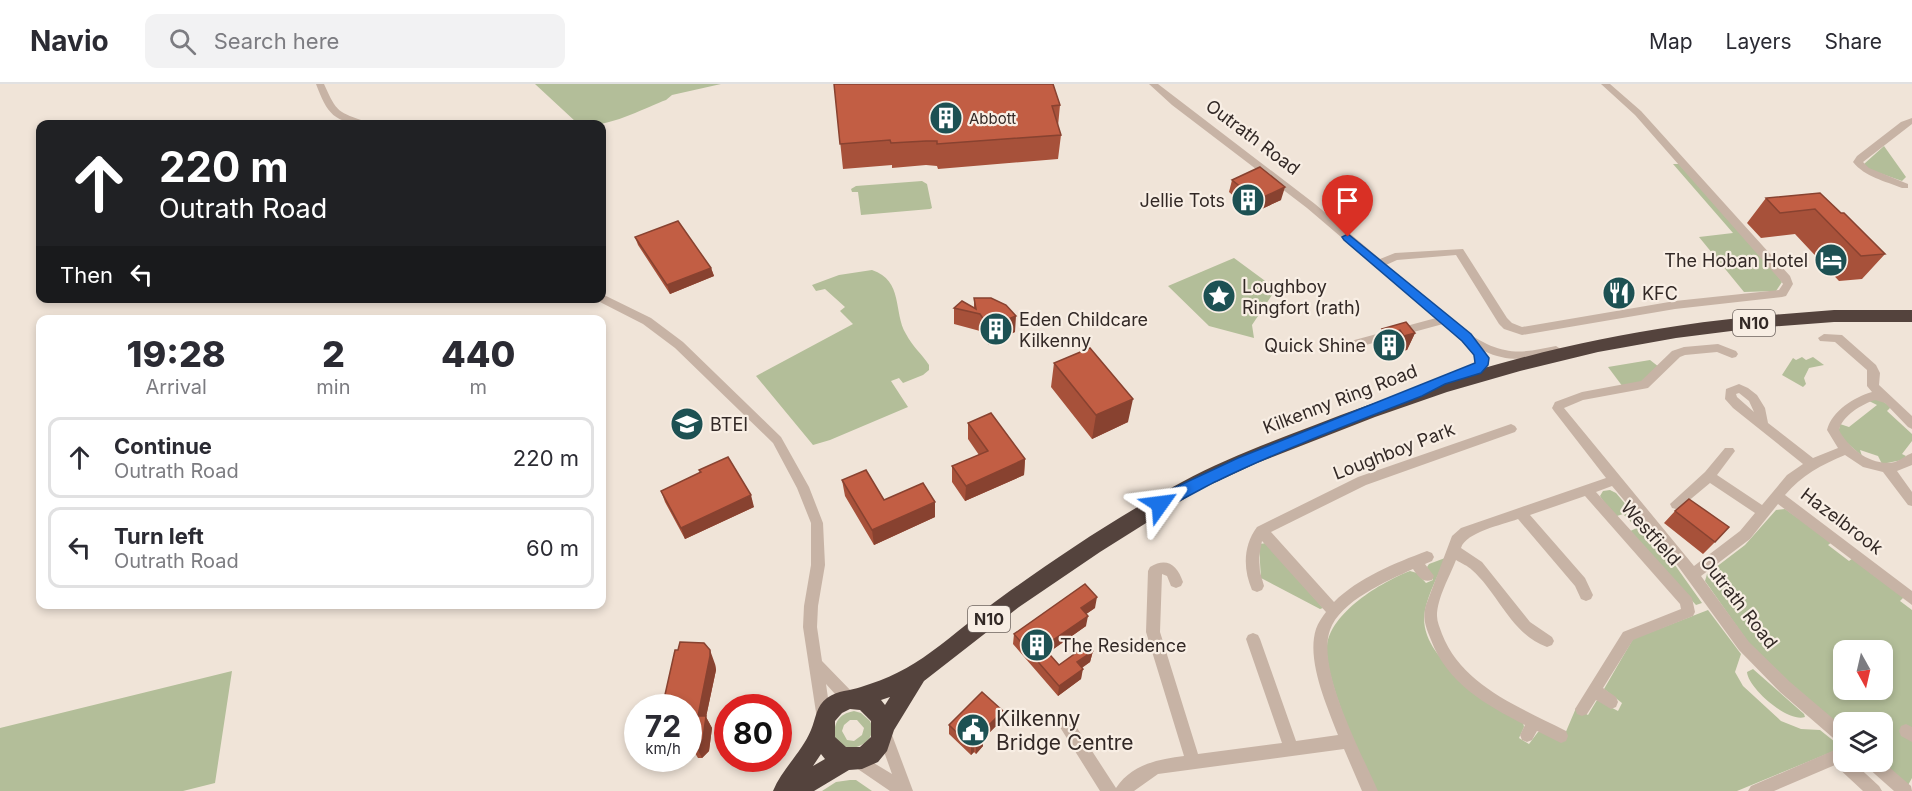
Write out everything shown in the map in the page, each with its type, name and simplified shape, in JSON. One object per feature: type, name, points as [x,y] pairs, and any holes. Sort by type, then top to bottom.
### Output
[{"type":"highway","name":"Kilkenny Ring Road","points":[[854,700],[916,675],[1064,565],[1179,492],[1243,462],[1418,393],[1480,374],[1598,347],[1738,324],[1817,318],[1912,316]]},
{"type":"highway","name":"Kilkenny Ring Road","points":[[884,729],[916,675]]},
{"type":"highway","name":"N10","points":[[784,791],[834,706],[854,700]]},
{"type":"highway","points":[[854,700],[876,708],[884,729]]},
{"type":"highway","points":[[823,726],[830,750],[850,758]]},
{"type":"highway","name":"N10","points":[[792,791],[850,758],[873,750],[884,729]]},
{"type":"street","points":[[320,84],[330,108],[340,116],[352,120]]},
{"type":"street","name":"Outrath Road","points":[[1153,84],[1311,206],[1466,338],[1479,352],[1482,365],[1476,370],[1440,381],[1418,393]]},
{"type":"street","points":[[1378,264],[1395,257],[1459,251],[1503,321],[1508,326],[1522,331],[1662,307],[1782,293],[1788,284],[1786,279],[1638,113],[1605,84]]},
{"type":"street","points":[[1910,187],[1866,170],[1858,162],[1900,127],[1912,121]]},
{"type":"street","points":[[606,300],[646,321],[679,345],[777,440],[803,486],[817,523],[818,565],[810,627],[817,665],[823,726]]},
{"type":"street","points":[[1340,348],[1444,320]]},
{"type":"street","name":"Outrath Road","points":[[1466,338],[1498,354],[1516,357],[1598,347]]},
{"type":"street","points":[[1824,338],[1838,338],[1872,368],[1874,386],[1882,396],[1896,405],[1912,424]]},
{"type":"street","name":"Outrath Road","points":[[1733,354],[1718,348],[1684,351],[1676,354],[1644,385],[1582,396],[1559,405],[1559,412],[1691,573],[1735,634],[1756,658],[1833,728]]},
{"type":"street","points":[[1882,396],[1872,395],[1863,398],[1836,420],[1833,430],[1838,442],[1845,450],[1863,460],[1887,468],[1901,466],[1912,458]]},
{"type":"street","points":[[1762,424],[1812,464]]},
{"type":"street","name":"Loughboy Park","points":[[1262,531],[1362,480],[1492,442],[1510,429]]},
{"type":"street","points":[[1691,573],[1698,572],[1731,548],[1765,513],[1791,479],[1812,464],[1845,450]]},
{"type":"street","points":[[1676,504],[1709,476],[1729,451]]},
{"type":"street","points":[[1887,468],[1912,501]]},
{"type":"street","points":[[1709,476],[1765,513]]},
{"type":"street","name":"Westfield","points":[[1561,736],[1530,728],[1462,677],[1448,661],[1436,639],[1430,616],[1457,540],[1466,532],[1615,480]]},
{"type":"street","name":"Westfield","points":[[1587,490],[1687,602],[1688,612],[1628,636],[1593,690]]},
{"type":"street","name":"Hazelbrook","points":[[1777,496],[1912,599]]},
{"type":"street","points":[[1521,513],[1580,582],[1586,595]]},
{"type":"street","points":[[1257,586],[1254,580],[1253,550],[1256,538],[1262,531],[1334,612]]},
{"type":"street","points":[[1454,551],[1477,566],[1525,626],[1547,641]]},
{"type":"street","points":[[1370,791],[1348,741],[1325,676],[1319,652],[1323,630],[1334,612],[1356,592],[1381,577],[1421,559],[1427,576]]},
{"type":"street","points":[[1176,582],[1174,572],[1169,569],[1163,567],[1155,571],[1154,632],[1193,761]]},
{"type":"street","points":[[1253,639],[1292,749]]},
{"type":"street","points":[[817,665],[854,700]]},
{"type":"street","points":[[1582,709],[1593,690],[1611,702]]},
{"type":"street","points":[[1063,719],[1109,791]]},
{"type":"street","points":[[884,729],[904,791]]},
{"type":"street","points":[[1122,791],[1156,767],[1348,741]]},
{"type":"street","points":[[850,758],[904,791]]},
{"type":"street","points":[[1756,791],[1833,758]]},
{"type":"street","points":[[1856,772],[1874,791]]},
{"type":"street","points":[[1884,772],[1906,791]]},
{"type":"green space","points":[[535,84],[721,84],[672,95],[666,100],[633,114],[606,122],[606,120],[574,120]]},
{"type":"green space","points":[[1884,146],[1906,177],[1902,181],[1868,169],[1864,164]]},
{"type":"green space","points":[[1673,164],[1679,164],[1776,273],[1782,282],[1776,291],[1744,292],[1699,237],[1733,233]]},
{"type":"green space","points":[[922,181],[927,184],[932,208],[930,209],[861,215],[858,192],[852,192],[851,189],[856,186]]},
{"type":"green space","points":[[1234,258],[1276,289],[1252,325],[1254,338],[1209,326],[1168,286]]},
{"type":"green space","points":[[872,270],[882,275],[893,289],[906,334],[929,365],[929,370],[903,383],[899,378],[891,381],[908,407],[813,445],[756,376],[853,324],[840,311],[845,307],[825,289],[816,291],[812,285],[839,275]]},
{"type":"green space","points":[[1802,357],[1806,360],[1813,357],[1824,365],[1809,368],[1804,378],[1806,384],[1803,387],[1782,375],[1793,358],[1796,360]]},
{"type":"green space","points":[[1650,360],[1659,367],[1640,383],[1623,387],[1608,367]]},
{"type":"green space","points":[[1881,400],[1891,407],[1887,411],[1912,434],[1912,441],[1902,454],[1906,456],[1902,460],[1882,464],[1878,456],[1860,450],[1862,456],[1838,435],[1840,424],[1849,427],[1877,405],[1869,401]]},
{"type":"green space","points":[[1610,490],[1616,493],[1665,551],[1702,603],[1696,605],[1628,532],[1637,528],[1623,514],[1614,517],[1600,496],[1603,491]]},
{"type":"green space","points":[[1785,509],[1832,542],[1828,545],[1849,561],[1853,558],[1904,597],[1900,601],[1912,610],[1912,778],[1907,787],[1892,772],[1893,712],[1833,712],[1833,724],[1750,645],[1705,581],[1707,574],[1745,545],[1776,510]]},
{"type":"green space","points":[[1266,543],[1323,608],[1320,609],[1261,578],[1259,547],[1260,544]]},
{"type":"green space","points":[[1445,558],[1425,610],[1425,628],[1431,645],[1458,675],[1523,722],[1524,727],[1519,738],[1529,744],[1538,732],[1544,732],[1562,741],[1576,708],[1588,715],[1597,700],[1618,711],[1622,703],[1604,689],[1633,639],[1708,610],[1741,654],[1735,672],[1743,686],[1781,721],[1801,729],[1820,730],[1833,740],[1833,751],[1737,791],[1375,791],[1337,698],[1331,678],[1327,646],[1330,634],[1337,622],[1359,600],[1385,583],[1410,571],[1417,573],[1426,583],[1433,580],[1427,567]]},
{"type":"green space","points":[[1753,669],[1805,717],[1789,715],[1779,710],[1761,695],[1749,679],[1747,672]]},
{"type":"green space","points":[[232,671],[215,783],[183,791],[0,791],[0,728]]},
{"type":"green space","points":[[854,711],[861,713],[870,721],[872,732],[864,744],[848,749],[834,738],[835,728],[838,720],[844,714]],"holes":[[[850,720],[857,720],[864,728],[862,735],[854,741],[847,740],[842,731],[844,725]]]},
{"type":"green space","points":[[856,780],[872,791],[822,791],[836,782]]},
{"type":"building","name":"Abbott","points":[[834,84],[1053,84],[1060,105],[1052,106],[1061,135],[937,144],[937,141],[891,143],[890,140],[840,144]]},
{"type":"building","points":[[1260,167],[1285,187],[1257,200],[1232,180]]},
{"type":"building","points":[[1820,193],[1841,213],[1844,213],[1885,254],[1861,256],[1815,209],[1780,213],[1766,198]]},
{"type":"building","points":[[678,221],[711,268],[667,285],[635,237]]},
{"type":"building","points":[[974,298],[991,298],[1006,305],[1016,316],[990,329],[980,314],[954,308],[962,301],[976,309]]},
{"type":"building","points":[[1406,322],[1415,333],[1404,336],[1400,330],[1386,334],[1382,329]]},
{"type":"building","points":[[1090,348],[1133,399],[1096,415],[1054,363]]},
{"type":"building","points":[[991,413],[1025,459],[966,486],[952,466],[988,451],[968,423]]},
{"type":"building","points":[[728,457],[751,495],[681,528],[661,491]]},
{"type":"building","points":[[866,470],[884,500],[923,483],[935,502],[872,530],[842,480]]},
{"type":"building","points":[[1689,499],[1729,527],[1715,542],[1675,511]]},
{"type":"building","name":"The Residence","points":[[1085,584],[1097,597],[1081,608],[1088,616],[1043,647],[1059,665],[1087,645],[1093,651],[1077,662],[1083,669],[1059,686],[1014,634]]},
{"type":"building","points":[[680,642],[704,643],[710,650],[702,696],[702,694],[665,694],[675,650],[678,650]]},
{"type":"building","name":"Kilkenny Bridge Centre","points":[[982,692],[1003,711],[980,734],[984,737],[976,745],[974,743],[971,746],[949,725]]},
{"type":"building","points":[[702,716],[706,716],[703,739]]},
{"type":"place","name":"Abbott","points":[[946,118]]},
{"type":"place","name":"Jellie Tots","points":[[1248,200]]},
{"type":"place","name":"The Hoban Hotel","points":[[1831,260]]},
{"type":"place","name":"KFC","points":[[1619,293]]},
{"type":"place","name":"Loughboy Ringfort (rath)","points":[[1219,296]]},
{"type":"place","name":"Eden Childcare Kilkenny","points":[[996,329]]},
{"type":"place","name":"Quick Shine","points":[[1389,345]]},
{"type":"place","name":"BTEI","points":[[687,424]]},
{"type":"place","name":"The Residence","points":[[1037,645]]},
{"type":"place","name":"Kilkenny Bridge Centre","points":[[973,730]]},
{"type":"route","points":[[1160,504],[1179,492],[1243,462],[1335,423],[1418,393],[1440,381],[1476,370],[1482,365],[1479,352],[1466,338],[1348,237]]}]
